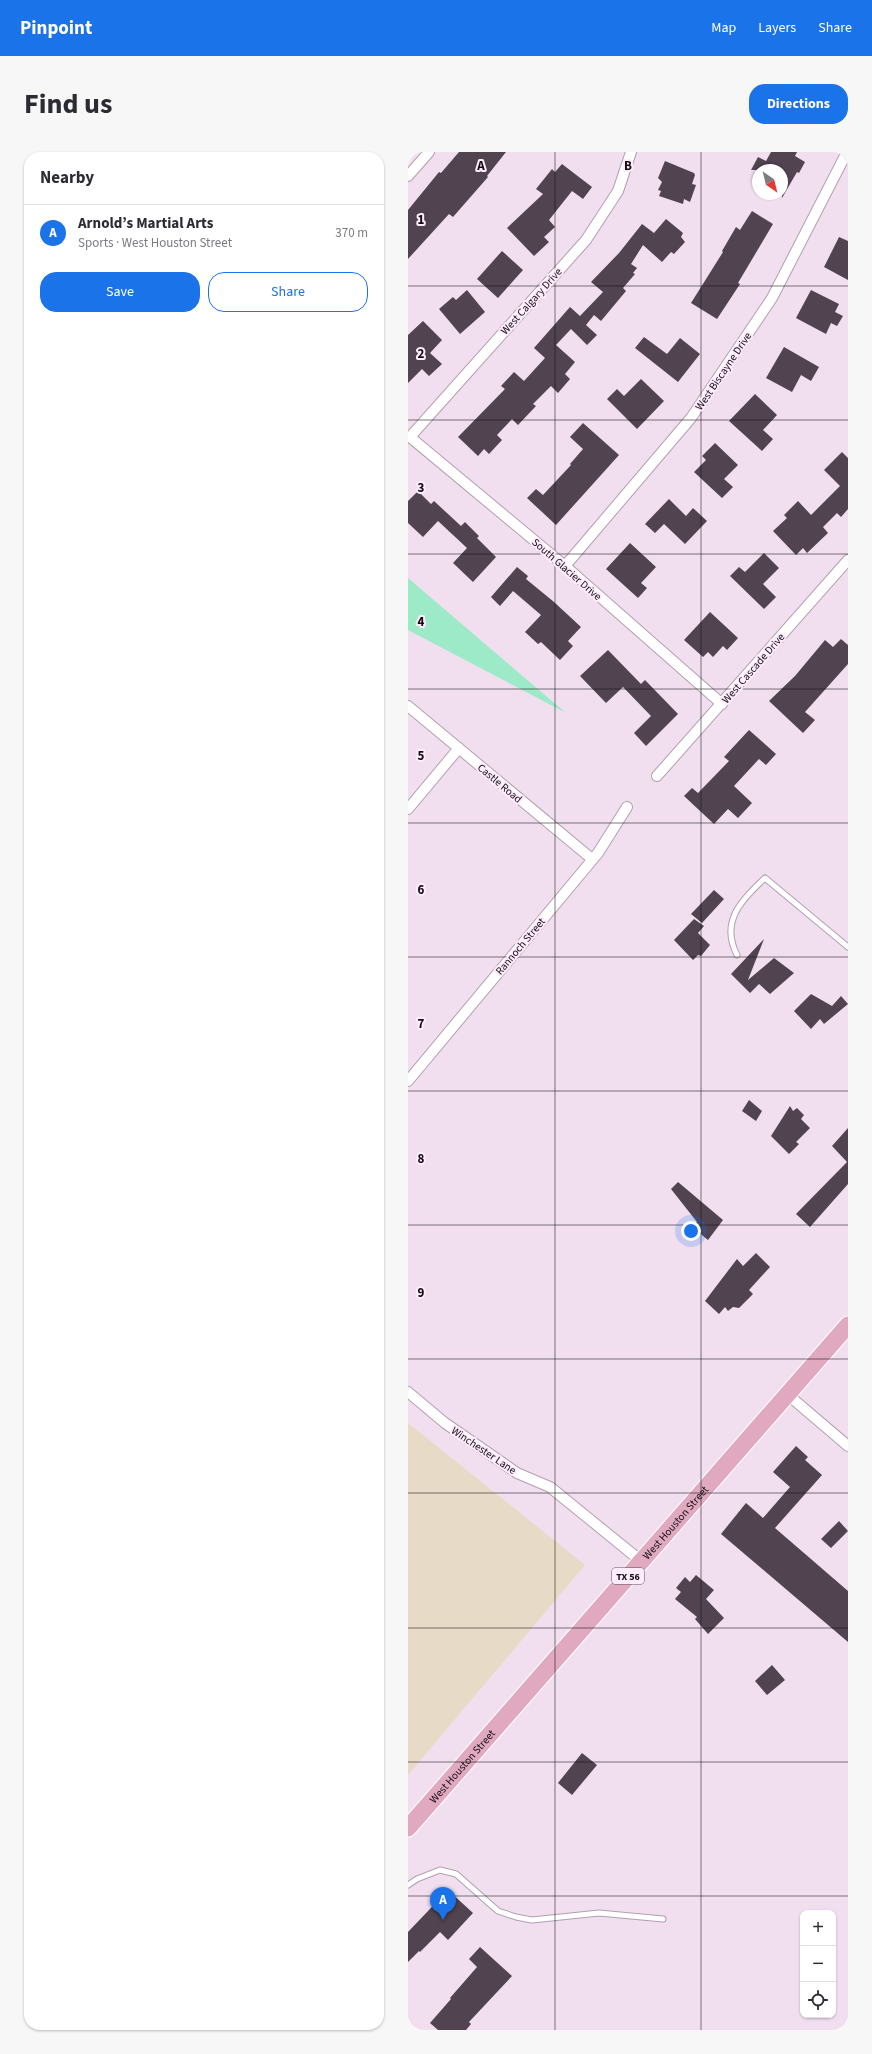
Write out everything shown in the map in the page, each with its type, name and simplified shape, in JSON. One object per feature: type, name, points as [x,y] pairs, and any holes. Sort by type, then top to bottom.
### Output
[{"type":"main road","name":"West Houston Street","points":[[408,1828],[848,1325]]},
{"type":"street","points":[[408,176],[429,152]]},
{"type":"street","name":"West Calgary Drive","points":[[410,437],[586,240],[618,191],[631,152]]},
{"type":"street","name":"West Biscayne Drive","points":[[565,566],[691,418],[772,298],[847,152]]},
{"type":"street","name":"South Glacier Drive","points":[[410,437],[565,566],[722,704]]},
{"type":"street","name":"West Cascade Drive","points":[[657,776],[848,560]]},
{"type":"street","name":"Castle Road","points":[[408,706],[592,859]]},
{"type":"street","points":[[408,810],[459,748]]},
{"type":"street","name":"Rannoch Street","points":[[408,1081],[592,859],[627,807]]},
{"type":"street","name":"Winchester Lane","points":[[408,1392],[445,1423],[517,1473],[550,1487],[641,1561]]},
{"type":"street","points":[[787,1394],[848,1446]]},
{"type":"lane","points":[[737,955],[730,943],[730,930],[735,912],[751,892],[765,878],[848,947]]},
{"type":"lane","points":[[408,1885],[440,1870],[456,1874],[498,1911],[516,1917],[532,1920],[599,1913],[663,1919]]},
{"type":"shaded area","points":[[408,1423],[585,1565],[408,1775]]},
{"type":"green space","points":[[408,578],[566,713],[408,630]]},
{"type":"building","points":[[459,152],[506,152],[487,176],[488,177],[453,217],[449,214],[408,259],[408,210],[439,172],[441,173]]},
{"type":"building","points":[[771,152],[797,152],[795,156],[805,162],[788,188],[788,164],[754,164],[758,157],[766,161]]},
{"type":"building","points":[[665,161],[694,173],[695,175],[692,184],[696,185],[690,202],[684,199],[683,204],[659,196],[661,191],[658,190],[662,182],[658,178]]},
{"type":"building","points":[[562,164],[592,187],[583,199],[572,191],[549,220],[555,227],[544,237],[549,242],[534,256],[507,228],[543,194],[536,189],[552,169],[555,172]]},
{"type":"building","points":[[752,211],[773,224],[738,283],[740,284],[717,319],[691,303],[723,252],[722,251],[736,227],[740,230]]},
{"type":"building","points":[[666,219],[683,233],[681,237],[685,242],[674,254],[671,252],[662,262],[643,245],[631,264],[637,268],[633,273],[635,274],[623,288],[626,291],[601,321],[594,315],[586,325],[597,335],[587,345],[571,329],[556,345],[575,362],[565,374],[570,379],[558,393],[551,386],[533,404],[536,406],[518,425],[512,419],[497,435],[502,440],[489,454],[484,449],[478,456],[458,437],[505,389],[501,386],[514,372],[524,381],[545,358],[534,348],[570,307],[580,316],[603,292],[591,282],[619,253],[642,224],[654,233]]},
{"type":"building","points":[[839,237],[848,241],[848,280],[824,267]]},
{"type":"building","points":[[502,251],[523,270],[498,298],[477,279]]},
{"type":"building","points":[[467,290],[485,312],[460,334],[439,309],[453,297],[456,300]]},
{"type":"building","points":[[811,290],[839,304],[835,312],[843,316],[837,326],[831,323],[826,334],[796,318]]},
{"type":"building","points":[[423,321],[442,340],[430,353],[442,364],[429,376],[422,369],[408,383],[408,335]]},
{"type":"building","points":[[644,337],[667,354],[680,338],[700,354],[678,382],[635,348]]},
{"type":"building","points":[[784,347],[819,367],[811,381],[801,375],[792,392],[766,378]]},
{"type":"building","points":[[641,379],[664,401],[637,429],[607,399],[617,389],[624,396]]},
{"type":"building","points":[[755,394],[777,415],[763,430],[773,439],[762,451],[729,421]]},
{"type":"building","points":[[583,423],[619,455],[556,525],[527,498],[536,489],[543,495],[571,465],[570,464],[583,449],[570,437]]},
{"type":"building","points":[[715,443],[738,465],[724,479],[733,487],[722,498],[694,472],[706,460],[702,456]]},
{"type":"building","points":[[842,452],[848,458],[848,509],[841,517],[837,513],[823,527],[828,533],[807,553],[803,548],[796,555],[773,531],[787,518],[784,515],[798,501],[811,515],[840,486],[824,470]]},
{"type":"building","points":[[418,491],[431,504],[434,501],[461,526],[465,522],[479,536],[477,538],[496,557],[473,582],[453,563],[467,548],[438,521],[423,537],[408,523],[408,501]]},
{"type":"building","points":[[669,499],[686,516],[693,508],[707,521],[685,544],[664,524],[655,533],[645,524]]},
{"type":"building","points":[[630,543],[656,567],[641,583],[647,588],[638,598],[606,569]]},
{"type":"building","points":[[764,553],[779,568],[763,584],[776,597],[764,609],[730,576],[739,567],[745,572]]},
{"type":"building","points":[[517,567],[528,576],[526,579],[581,627],[568,641],[573,646],[560,660],[541,642],[538,644],[525,632],[541,615],[513,591],[500,606],[491,597]]},
{"type":"building","points":[[710,612],[738,638],[727,650],[723,646],[713,657],[708,652],[703,657],[684,640]]},
{"type":"building","points":[[841,639],[848,645],[848,664],[805,712],[815,720],[803,733],[769,701],[795,676],[825,640],[833,647]]},
{"type":"building","points":[[608,650],[641,684],[645,680],[678,714],[646,746],[634,733],[651,716],[623,687],[606,703],[580,676]]},
{"type":"building","points":[[749,730],[776,754],[766,765],[759,759],[734,786],[752,803],[738,818],[728,809],[714,824],[684,796],[692,788],[698,793],[729,761],[724,757]]},
{"type":"building","points":[[714,890],[724,899],[702,923],[691,914]]},
{"type":"building","points":[[694,919],[704,926],[698,933],[710,945],[701,956],[698,955],[693,960],[674,940]]},
{"type":"building","points":[[764,939],[748,980],[774,958],[794,973],[770,994],[759,984],[750,993],[731,974]]},
{"type":"building","points":[[811,994],[832,1006],[841,996],[848,1004],[824,1024],[820,1019],[811,1029],[794,1011]]},
{"type":"building","points":[[749,1100],[762,1111],[756,1121],[742,1111]]},
{"type":"building","points":[[790,1106],[793,1111],[797,1108],[804,1115],[801,1119],[810,1128],[796,1142],[799,1144],[789,1154],[771,1136]]},
{"type":"building","points":[[848,1128],[848,1184],[810,1227],[796,1214],[847,1162],[832,1146]]},
{"type":"building","points":[[678,1182],[723,1220],[708,1240],[692,1227],[697,1222],[671,1189]]},
{"type":"building","points":[[756,1253],[770,1267],[749,1290],[753,1294],[739,1308],[733,1307],[728,1311],[725,1307],[719,1314],[705,1301],[737,1259],[743,1266]]},
{"type":"building","points":[[796,1446],[808,1457],[805,1460],[822,1475],[775,1528],[848,1591],[848,1642],[721,1534],[746,1503],[763,1518],[790,1487],[773,1472]]},
{"type":"building","points":[[839,1521],[848,1531],[831,1548],[821,1539]]},
{"type":"building","points":[[696,1575],[714,1590],[706,1599],[724,1618],[708,1634],[695,1619],[697,1617],[675,1599],[681,1592],[676,1588],[685,1577],[690,1582]]},
{"type":"building","points":[[772,1665],[785,1680],[767,1695],[755,1681]]},
{"type":"building","points":[[582,1753],[597,1765],[572,1795],[558,1783]]},
{"type":"building","points":[[448,1890],[473,1913],[448,1940],[440,1932],[408,1962],[408,1932]]},
{"type":"building","points":[[480,1947],[512,1976],[469,2022],[471,2024],[466,2030],[438,2030],[430,2023],[477,1967],[469,1959]]},
{"type":"place","name":"Arnold’s Martial Arts","points":[[443,1920]]}]
